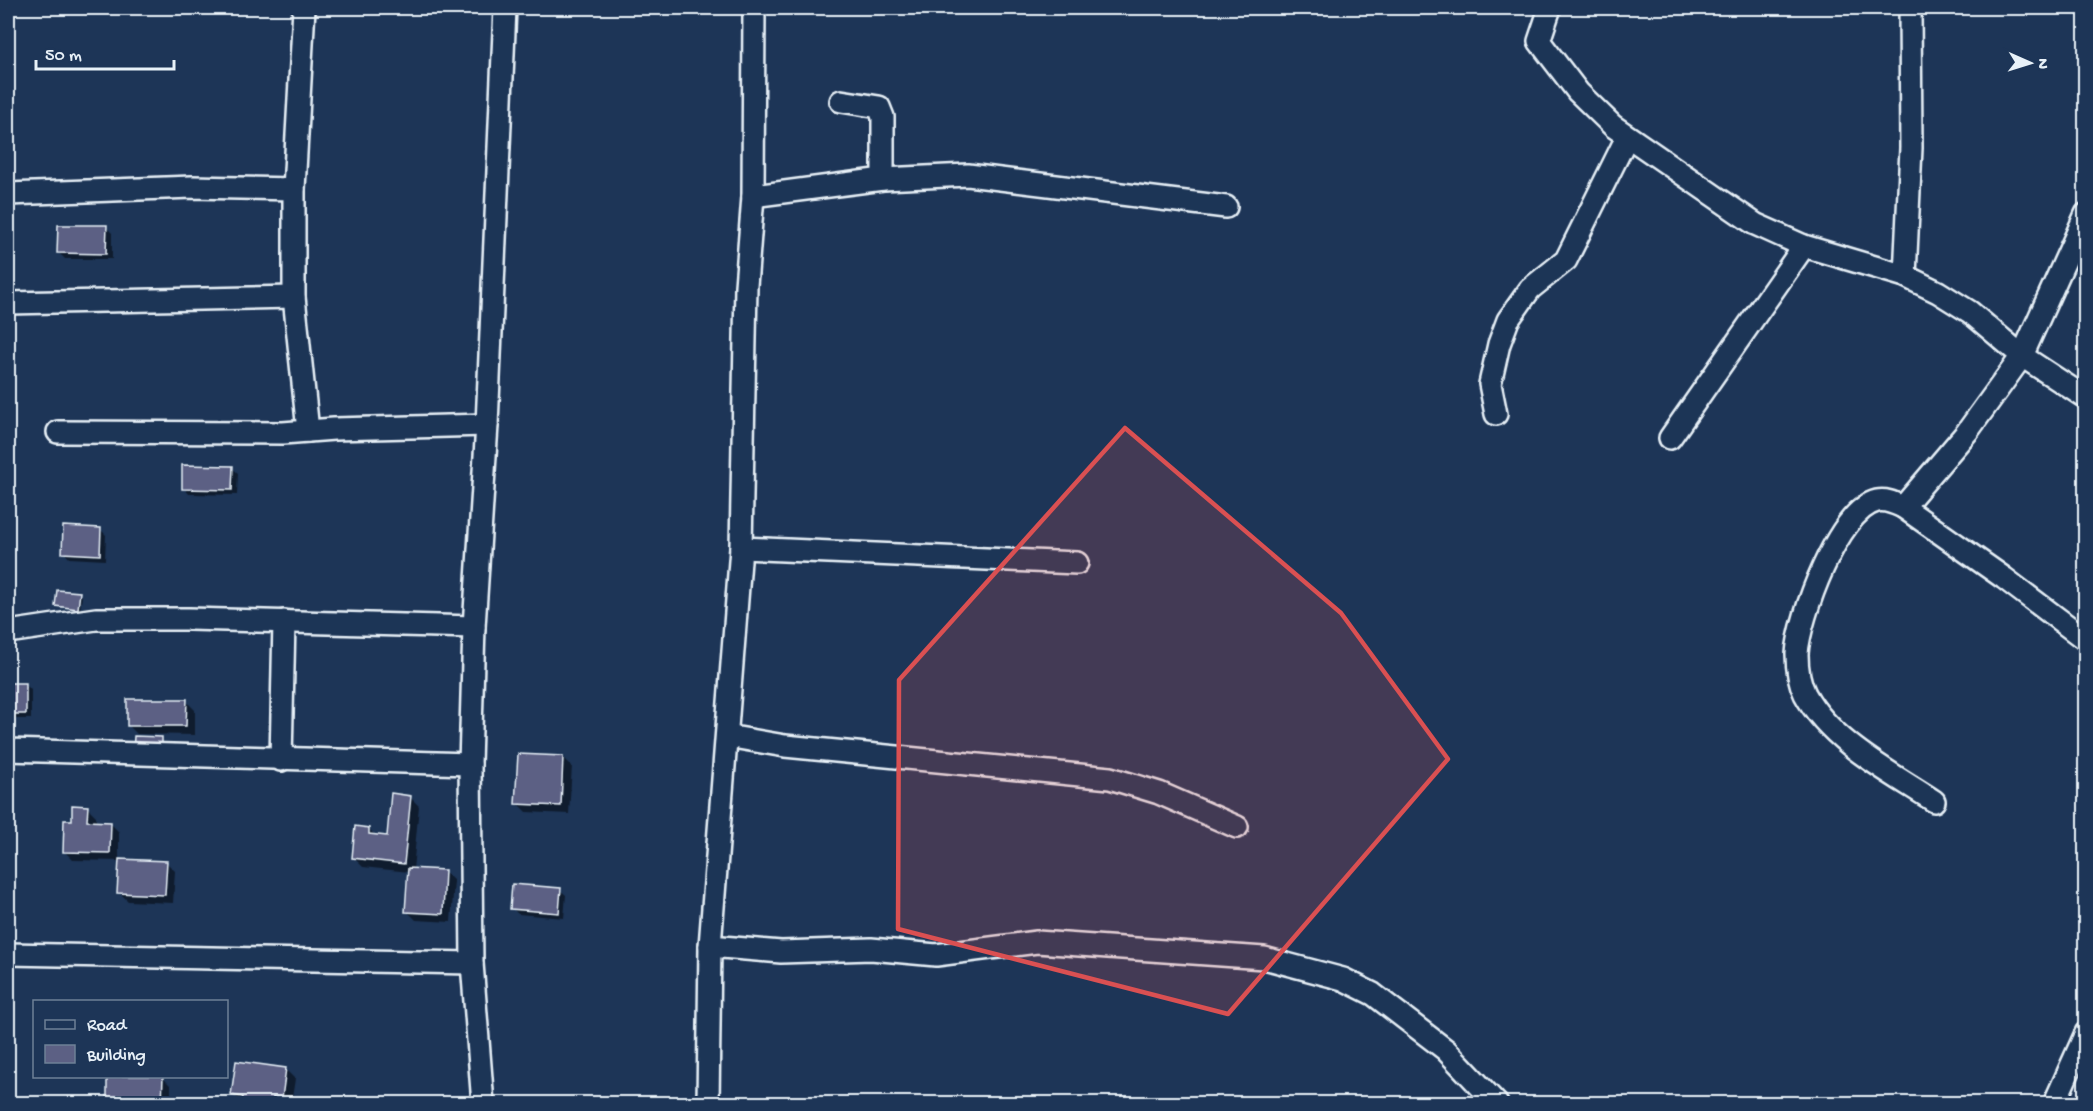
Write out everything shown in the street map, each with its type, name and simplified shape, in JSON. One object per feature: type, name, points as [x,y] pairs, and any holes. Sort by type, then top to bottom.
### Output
[{"type":"street","points":[[304,8],[294,189],[294,297],[308,430]]},
{"type":"street","points":[[483,1104],[472,963],[470,764],[474,627],[487,425],[505,8]]},
{"type":"street","points":[[708,1104],[710,946],[741,548],[746,286],[753,196],[754,8]]},
{"type":"street","points":[[1550,8],[1539,41],[1578,92],[1627,137],[1755,224],[1804,246],[1905,276],[1970,312],[2022,356],[2085,398]]},
{"type":"street","points":[[1905,276],[1911,147],[1910,8]]},
{"type":"street","points":[[841,101],[879,108],[883,117],[882,179]]},
{"type":"street","points":[[1496,414],[1490,384],[1499,344],[1508,320],[1530,289],[1566,260],[1627,137]]},
{"type":"street","points":[[753,196],[882,179],[968,175],[1226,207]]},
{"type":"street","points":[[8,194],[192,187],[294,189]]},
{"type":"street","points":[[1903,507],[1967,432],[2022,356],[2085,214]]},
{"type":"street","points":[[1670,438],[1804,246]]},
{"type":"street","points":[[8,303],[294,297]]},
{"type":"street","points":[[58,432],[283,433],[308,430],[487,425]]},
{"type":"street","points":[[1934,801],[1866,756],[1837,732],[1806,694],[1798,675],[1797,652],[1811,601],[1823,564],[1840,533],[1866,506],[1878,501],[1890,501],[1903,507],[2004,578],[2085,640]]},
{"type":"street","points":[[741,548],[1077,563]]},
{"type":"street","points":[[8,632],[96,619],[284,621],[474,627]]},
{"type":"street","points":[[281,760],[284,621]]},
{"type":"street","points":[[727,736],[785,746],[1110,778],[1159,793],[1237,827]]},
{"type":"street","points":[[8,750],[470,764]]},
{"type":"street","points":[[710,946],[781,952],[871,950],[936,955],[1037,942],[1264,958],[1343,979],[1373,994],[1446,1050],[1497,1104]]},
{"type":"street","points":[[8,954],[472,963]]},
{"type":"street","points":[[2054,1104],[2085,1033]]},
{"type":"highlighted area","points":[[1125,428],[1341,613],[1448,759],[1228,1014],[898,929],[899,680]]},
{"type":"building","points":[[58,225],[107,225],[106,254],[57,253]]},
{"type":"building","points":[[182,465],[233,466],[232,490],[182,489]]},
{"type":"building","points":[[63,526],[101,528],[100,555],[62,553]]},
{"type":"building","points":[[57,590],[80,592],[78,609],[55,606]]},
{"type":"building","points":[[8,683],[26,683],[26,714],[8,714]]},
{"type":"building","points":[[127,699],[187,699],[186,726],[127,726]]},
{"type":"building","points":[[134,736],[162,737],[162,752],[133,752]]},
{"type":"building","points":[[518,754],[563,756],[561,806],[515,804]]},
{"type":"building","points":[[391,793],[411,796],[404,864],[352,858],[355,826],[369,828],[369,834],[387,836]]},
{"type":"building","points":[[72,805],[88,806],[87,821],[111,822],[110,853],[63,852],[64,820],[72,820]]},
{"type":"building","points":[[119,859],[167,861],[165,895],[117,893]]},
{"type":"building","points":[[408,868],[445,870],[443,914],[405,912]]},
{"type":"building","points":[[512,884],[561,888],[559,913],[510,909]]},
{"type":"building","points":[[236,1061],[286,1068],[282,1098],[273,1097],[272,1104],[242,1104],[243,1097],[231,1095]]},
{"type":"building","points":[[107,1078],[163,1078],[162,1104],[107,1104]]}]
